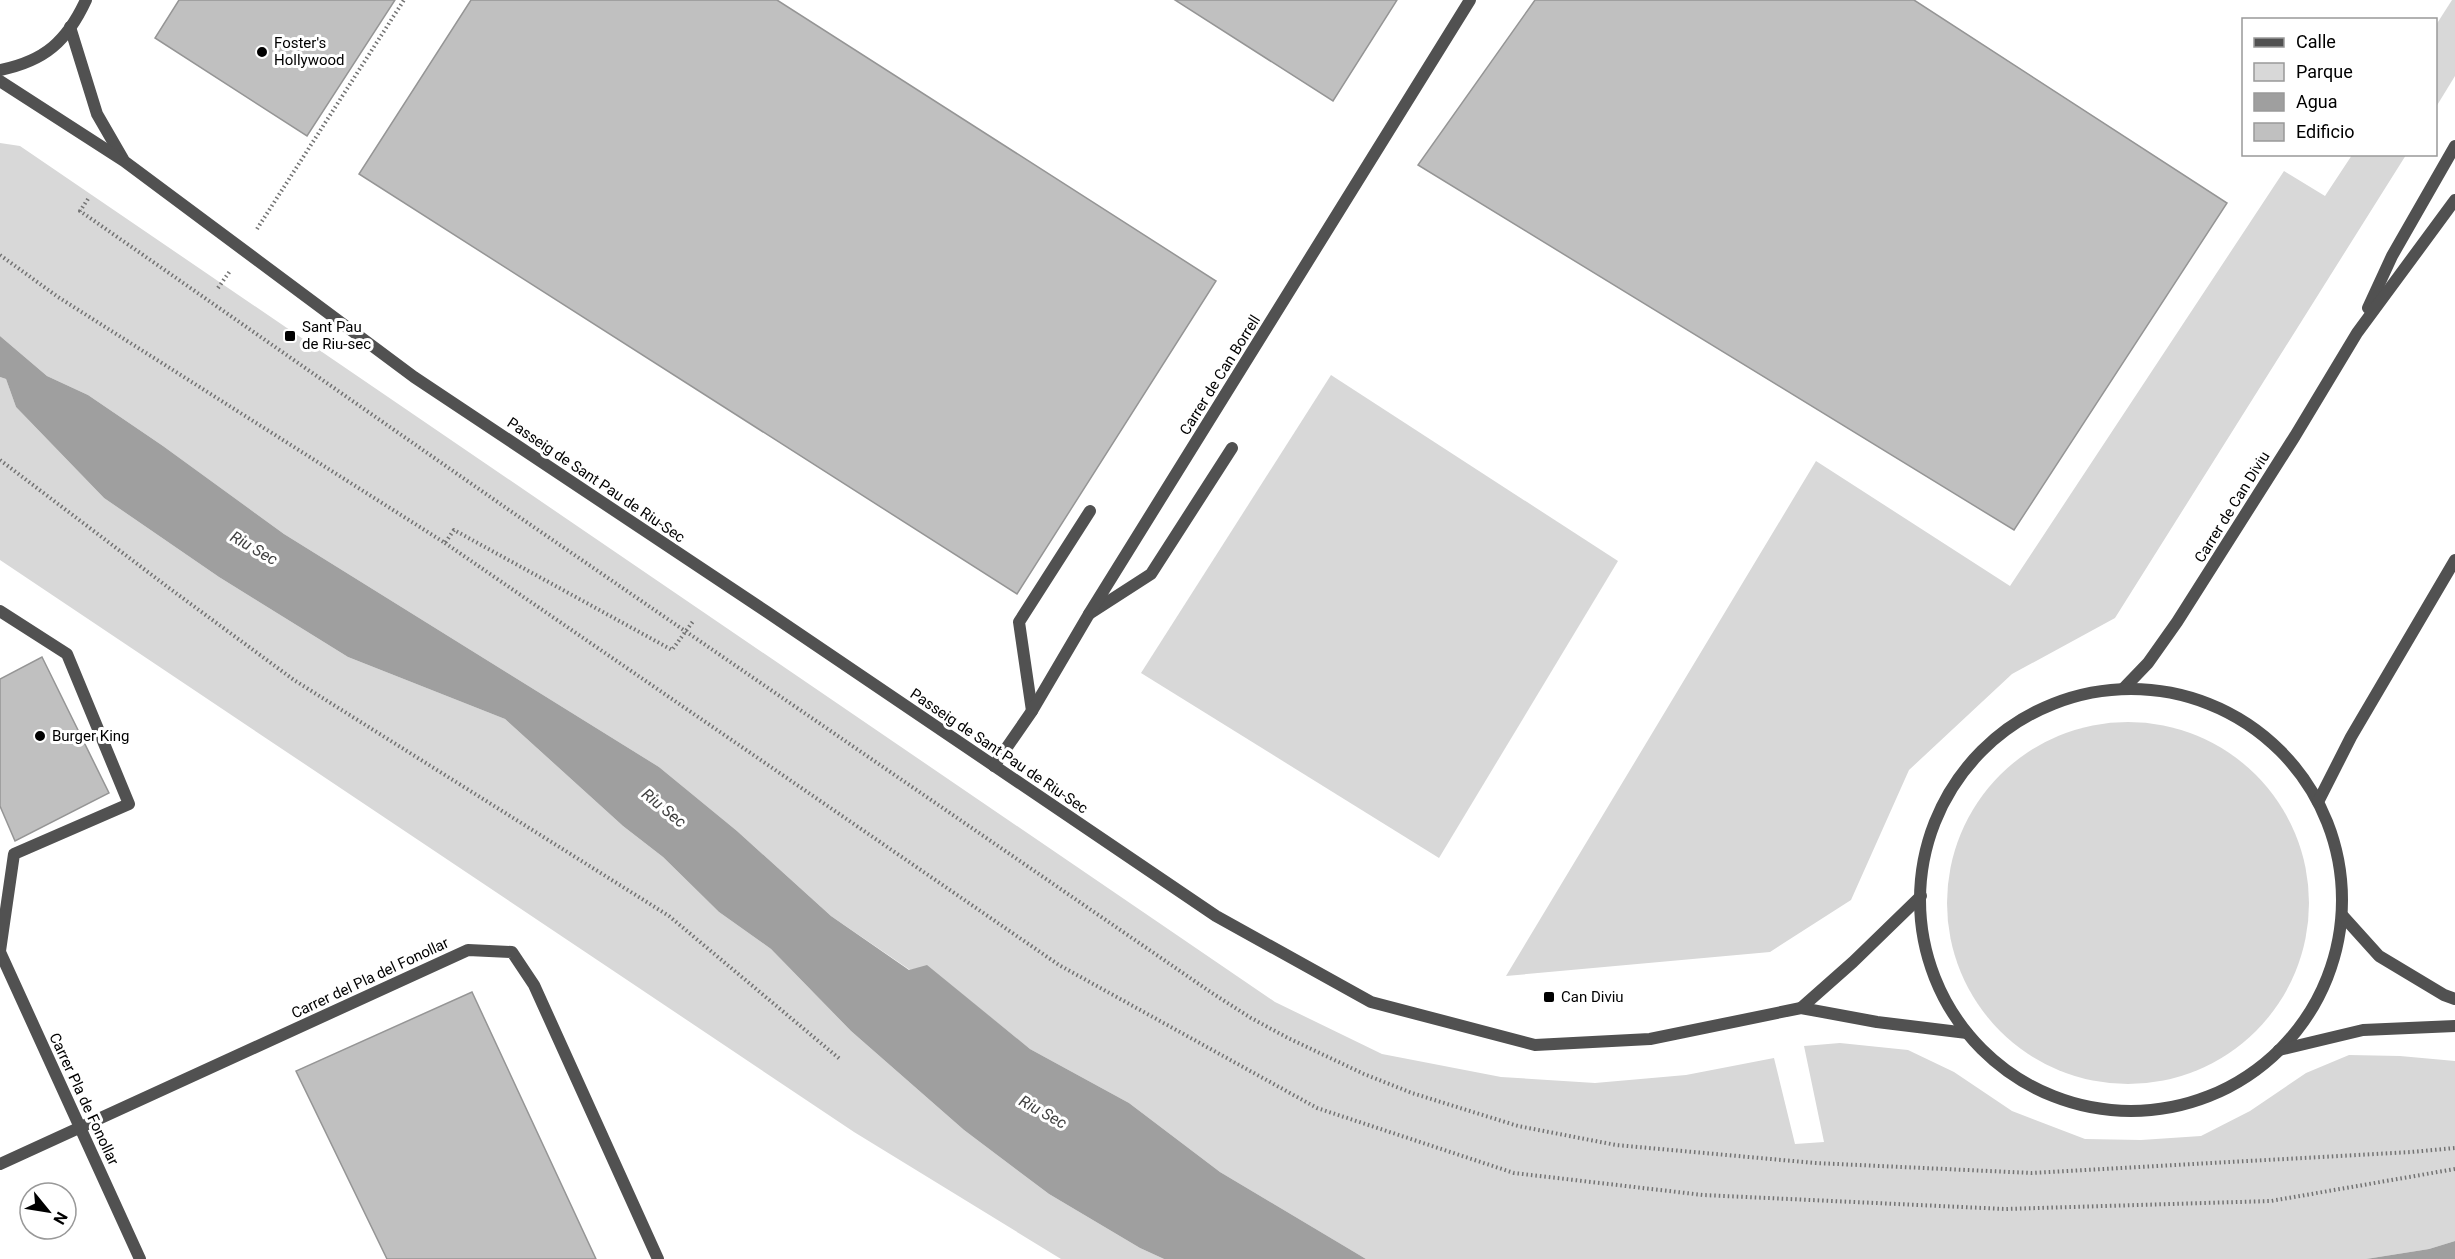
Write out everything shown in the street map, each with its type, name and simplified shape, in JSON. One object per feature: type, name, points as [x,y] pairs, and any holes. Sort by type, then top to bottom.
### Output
[{"type":"street","points":[[0,70],[35,60],[63,40],[86,0]]},
{"type":"street","name":"Carrer de Can Borrell","points":[[994,766],[1032,711],[1089,614],[1470,0]]},
{"type":"street","name":"Passeig de Sant Pau de Riu-Sec","points":[[70,27],[98,114],[124,161]]},
{"type":"street","name":"Passeig de Sant Pau de Riu-Sec","points":[[0,81],[124,161],[414,377],[767,612],[1216,916],[1371,1002],[1535,1045],[1650,1039],[1801,1008],[1877,1022],[1967,1034]]},
{"type":"street","name":"Carrer de Can Diviu","points":[[2122,689],[2148,663],[2177,622],[2295,436],[2356,333],[2392,256],[2455,146]]},
{"type":"street","name":"Carrer de Can Diviu","points":[[2356,333],[2455,200]]},
{"type":"street","points":[[1089,614],[1151,574],[1232,448]]},
{"type":"street","points":[[1032,711],[1019,622],[1090,511]]},
{"type":"street","points":[[2318,802],[2351,737],[2455,560]]},
{"type":"street","points":[[0,610],[67,654],[129,804],[14,854],[0,952]]},
{"type":"street","points":[[2122,689],[2166,691],[2187,696],[2237,717],[2264,735],[2295,765],[2318,802],[2335,845],[2340,868],[2342,915],[2334,957],[2323,988],[2311,1011],[2279,1050],[2235,1084],[2201,1099],[2165,1108],[2110,1110],[2074,1103],[2031,1086],[1993,1060],[1967,1034],[1946,1003],[1932,969],[1923,933],[1921,896],[1926,852],[1932,831],[1951,791],[1978,756],[2012,726],[2054,704],[2099,691],[2122,689]]},
{"type":"street","points":[[1801,1008],[1853,962],[1921,896]]},
{"type":"street","points":[[2342,915],[2379,956],[2444,995],[2455,999]]},
{"type":"street","name":"Carrer del Pla del Fonollar","points":[[0,1164],[468,950],[512,952],[534,985],[658,1259]]},
{"type":"street","name":"Carrer Pla de Fonollar","points":[[0,952],[140,1259]]},
{"type":"street","points":[[2279,1050],[2363,1030],[2455,1026]]},
{"type":"path","points":[[218,288],[404,0]]},
{"type":"path","points":[[88,199],[80,211],[686,631]]},
{"type":"path","points":[[0,255],[58,297],[446,543],[454,530],[672,650],[694,620]]},
{"type":"path","points":[[0,460],[294,680],[669,916],[841,1060]]},
{"type":"green space","points":[[2452,0],[2455,0],[2455,76],[2437,105],[2437,23]]},
{"type":"green space","points":[[0,143],[20,146],[1275,1002],[1382,1054],[1501,1077],[1595,1083],[1686,1075],[1774,1058],[1795,1144],[1824,1142],[1804,1046],[1840,1043],[1908,1050],[1954,1072],[2012,1111],[2085,1139],[2141,1140],[2201,1136],[2250,1111],[2306,1073],[2349,1055],[2400,1056],[2455,1061],[2455,1241],[2429,1249],[2366,1259],[1366,1259],[1220,1172],[1129,1103],[1030,1049],[927,966],[910,970],[831,916],[737,831],[659,767],[284,534],[88,395],[47,376],[0,336]]},
{"type":"green space","points":[[2351,156],[2405,156],[2115,618],[2012,674],[1909,770],[1851,900],[1770,952],[1506,976],[1816,461],[2010,586],[2284,171],[2325,196]]},
{"type":"green space","points":[[1331,375],[1618,561],[1439,858],[1141,673]]},
{"type":"green space","points":[[0,377],[6,379],[16,407],[104,498],[219,577],[348,657],[505,719],[623,826],[663,857],[719,912],[771,949],[851,1031],[964,1130],[1049,1194],[1140,1248],[1164,1259],[1061,1259],[854,1132],[0,560]]},
{"type":"green space","points":[[2128,722],[2163,725],[2197,736],[2229,752],[2256,775],[2279,802],[2295,834],[2306,868],[2309,903],[2306,938],[2295,972],[2279,1004],[2256,1031],[2229,1054],[2197,1070],[2163,1081],[2128,1084],[2093,1081],[2059,1070],[2027,1054],[2000,1031],[1977,1004],[1961,972],[1950,938],[1947,903],[1950,868],[1961,834],[1977,802],[2000,775],[2027,752],[2059,736],[2093,725]]},
{"type":"water","name":"Riu Sec","points":[[0,336],[47,376],[88,395],[284,534],[659,767],[737,831],[831,916],[909,970],[927,965],[1030,1049],[1129,1103],[1220,1172],[1366,1259],[1164,1259],[1140,1248],[1049,1194],[964,1130],[851,1031],[771,949],[719,912],[663,857],[623,826],[505,719],[348,657],[219,577],[104,498],[16,407],[6,379],[0,377]]},
{"type":"water","points":[[2455,1241],[2455,1259],[2366,1259],[2429,1249]]},
{"type":"building","points":[[179,0],[395,0],[307,136],[155,38]]},
{"type":"building","points":[[471,0],[777,0],[1216,281],[1017,594],[359,174]]},
{"type":"building","points":[[1175,0],[1397,0],[1333,101]]},
{"type":"building","points":[[1535,0],[1914,0],[2227,203],[2014,530],[1418,165]]},
{"type":"building","name":"Burger King","points":[[42,657],[109,793],[15,841],[0,806],[0,679]]},
{"type":"building","points":[[472,992],[596,1259],[387,1259],[296,1071]]},
{"type":"place","name":"Foster's Hollywood","points":[[262,52]]},
{"type":"place","name":"Sant Pau de Riu-sec","points":[[290,336]]},
{"type":"place","name":"Burger King","points":[[40,736]]},
{"type":"place","name":"Can Diviu","points":[[1549,997]]}]
